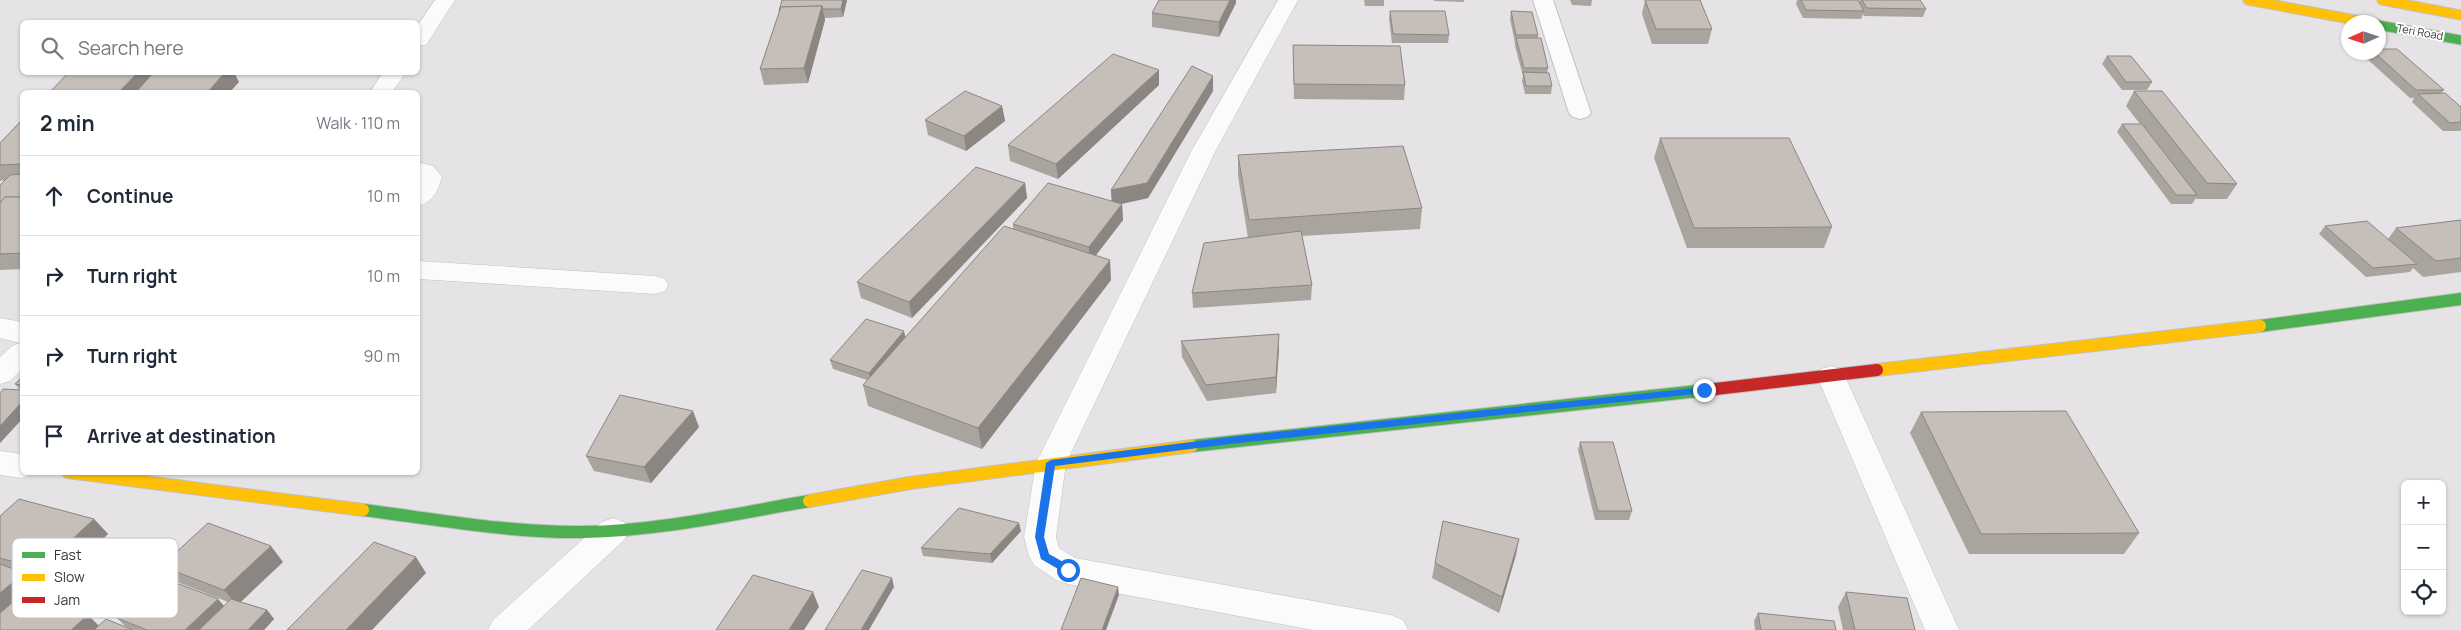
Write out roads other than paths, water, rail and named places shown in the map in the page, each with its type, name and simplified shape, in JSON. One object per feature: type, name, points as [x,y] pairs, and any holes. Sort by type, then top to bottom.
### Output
[{"type":"street","points":[[420,37],[446,0]]},
{"type":"street","points":[[1288,0],[1204,150],[1051,463],[1040,537],[1045,556],[1068,570],[1391,630]]},
{"type":"street","points":[[2248,0],[2341,17]]},
{"type":"street","points":[[2382,0],[2461,15]]},
{"type":"street","name":"Teri Road","points":[[2386,26],[2461,40]]},
{"type":"street","points":[[382,90],[393,75]]},
{"type":"street","points":[[420,170],[424,171],[430,177],[426,189],[420,196]]},
{"type":"street","points":[[420,270],[654,285]]},
{"type":"street","points":[[106,475],[145,478],[532,531],[614,531],[693,522],[910,483],[1051,463],[1230,441],[1831,376],[2261,326],[2461,299]]},
{"type":"street","points":[[0,328],[18,330],[20,332]]},
{"type":"street","points":[[0,374],[20,355]]},
{"type":"street","points":[[1831,376],[1942,630]]},
{"type":"street","points":[[0,463],[20,466]]},
{"type":"street","points":[[505,630],[614,531]]},
{"type":"lane","points":[[1543,0],[1580,113]]}]
